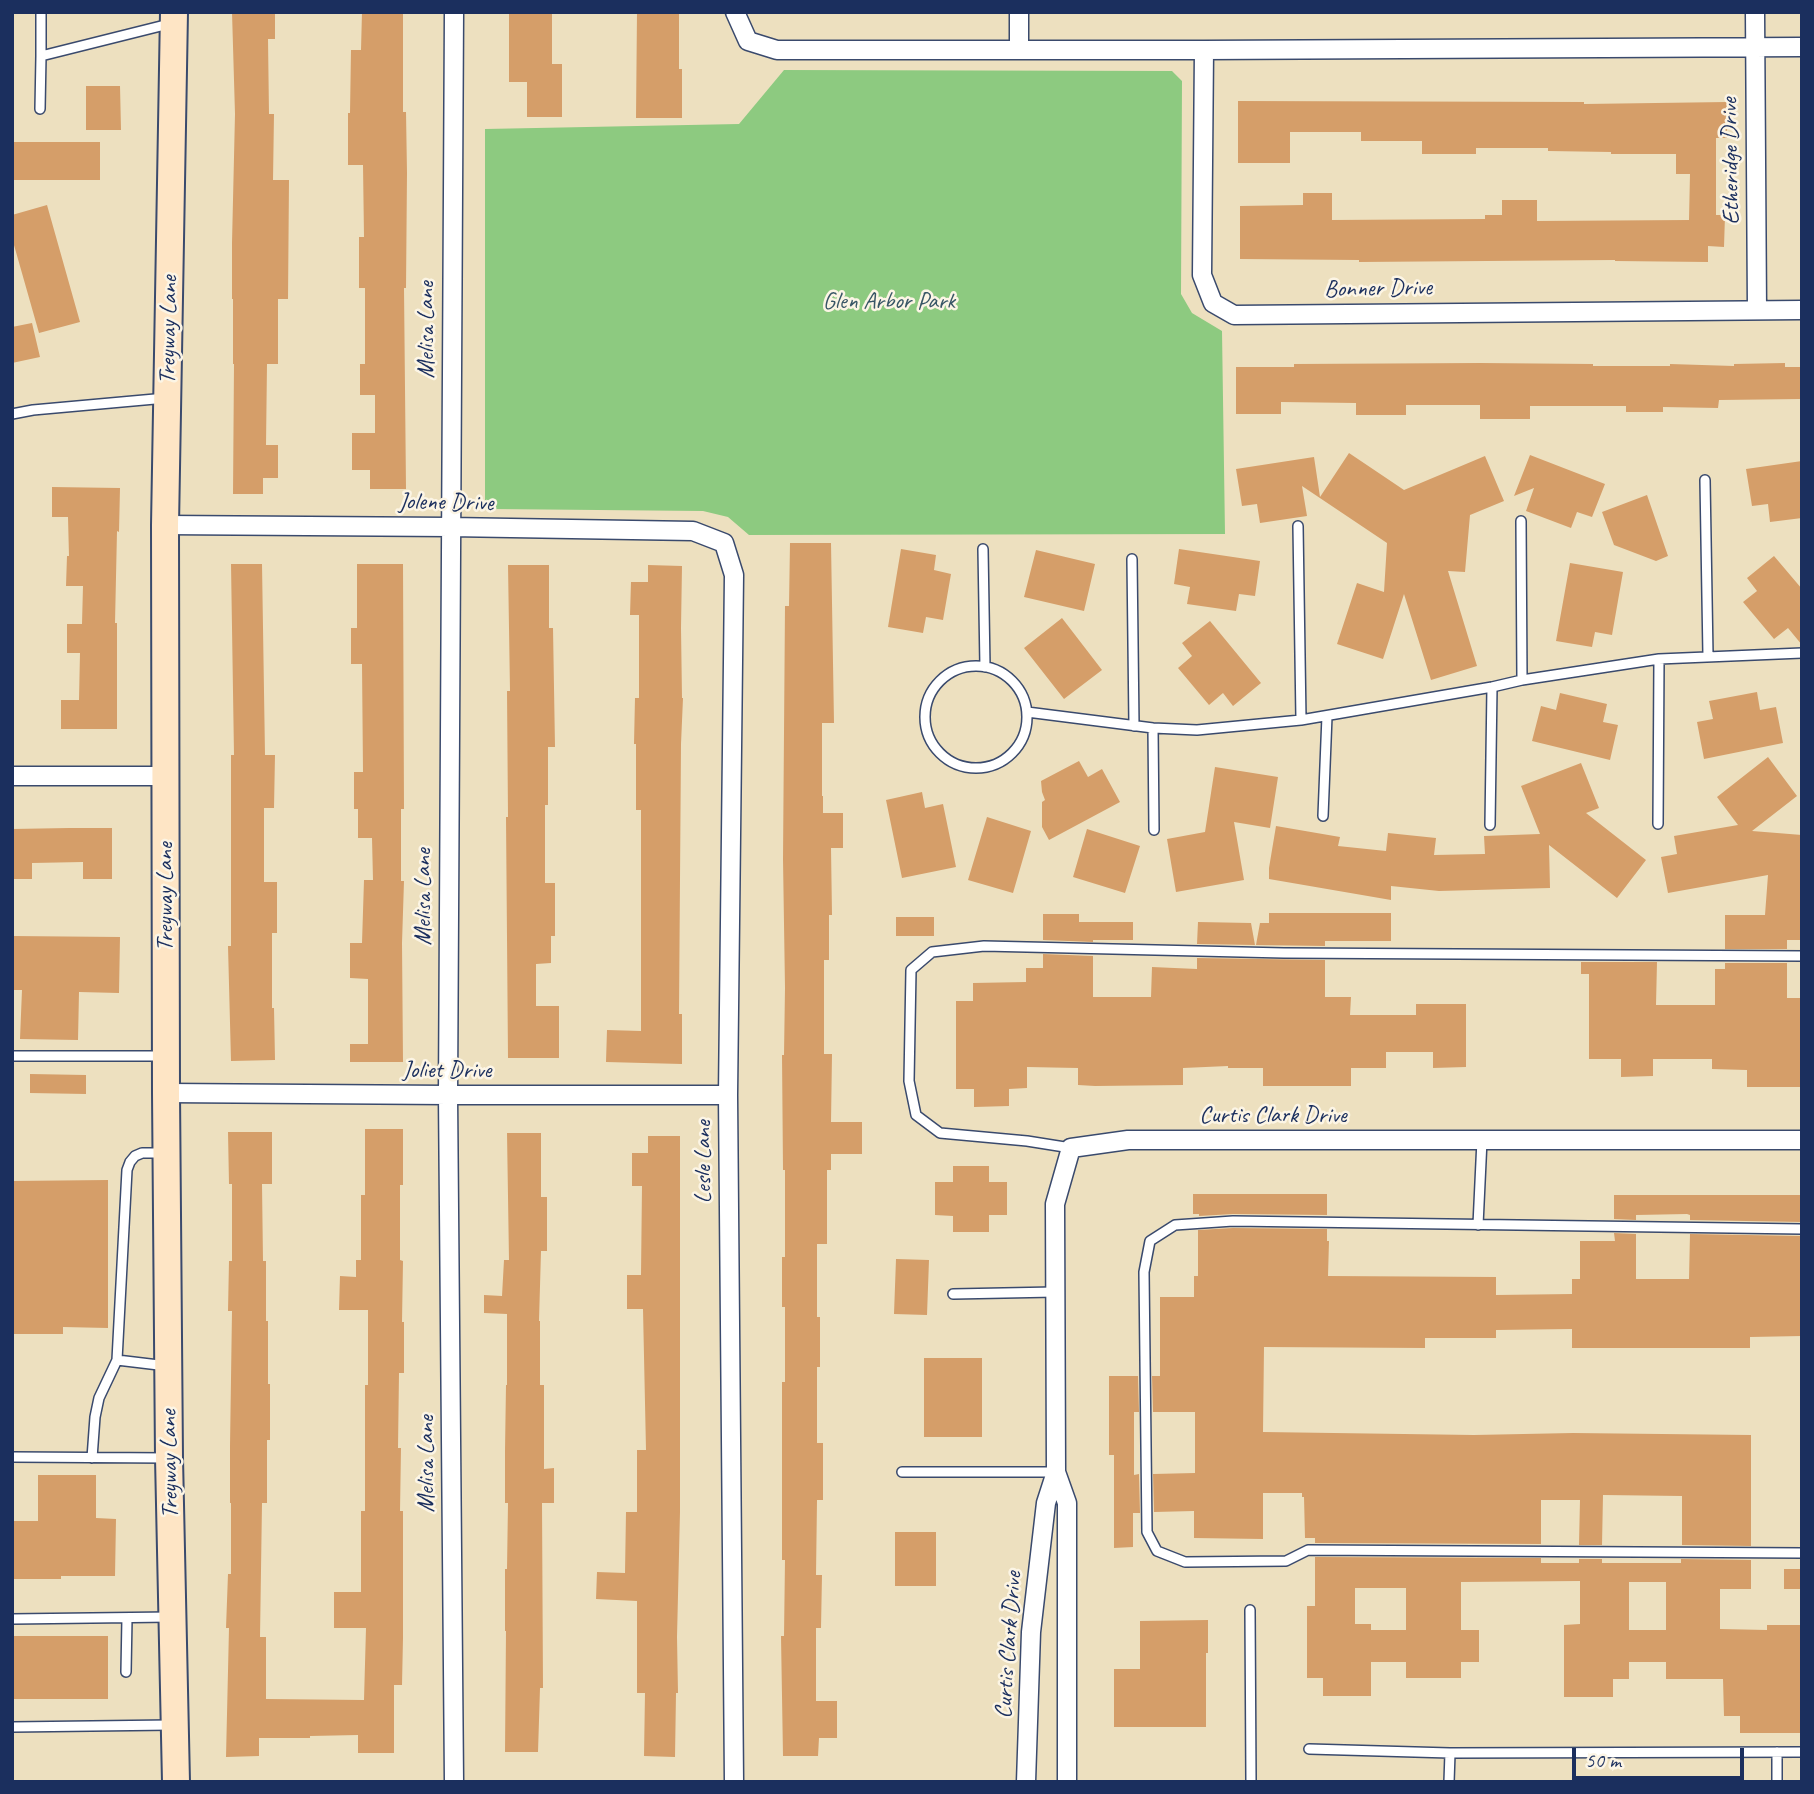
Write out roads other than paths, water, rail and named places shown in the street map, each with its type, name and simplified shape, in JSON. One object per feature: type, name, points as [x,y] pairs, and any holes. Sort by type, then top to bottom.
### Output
[{"type":"street","name":"Melisa Lane","points":[[454,12],[448,1096],[454,1782]]},
{"type":"street","points":[[735,12],[748,41],[777,50],[1802,47]]},
{"type":"street","points":[[1018,12],[1019,50]]},
{"type":"street","name":"Etheridge Drive","points":[[1755,12],[1757,310]]},
{"type":"street","name":"Treyway Lane","points":[[174,17],[165,525],[168,1366],[176,1782]]},
{"type":"street","name":"Bonner Drive","points":[[1204,50],[1202,275],[1213,303],[1234,315],[1802,310]]},
{"type":"street","name":"Jolene Drive","points":[[165,525],[693,531],[724,543]]},
{"type":"street","name":"Lesle Lane","points":[[724,543],[734,575],[728,1095],[734,1782]]},
{"type":"street","points":[[12,776],[166,776]]},
{"type":"street","name":"Joliet Drive","points":[[166,1093],[728,1095]]},
{"type":"street","name":"Curtis Clark Drive","points":[[1026,1782],[1031,1632],[1046,1503],[1056,1472],[1055,1204],[1071,1148],[1128,1140],[1802,1140]]},
{"type":"street","name":"Curtis Clark Drive","points":[[1056,1472],[1067,1503],[1067,1782]]},
{"type":"lane","points":[[40,109],[41,12]]},
{"type":"lane","points":[[41,56],[174,17]]},
{"type":"lane","points":[[12,414],[168,398]]},
{"type":"lane","points":[[1706,480],[1708,656]]},
{"type":"lane","points":[[1521,522],[1522,680]]},
{"type":"lane","points":[[1298,526],[1301,720]]},
{"type":"lane","points":[[983,549],[985,667]]},
{"type":"lane","points":[[1132,559],[1134,726]]},
{"type":"lane","points":[[1027,712],[1134,726],[1197,730],[1301,720],[1522,680],[1659,659],[1802,653]]},
{"type":"lane","points":[[1658,824],[1659,659]]},
{"type":"lane","points":[[970,666],[985,667],[1009,678],[1024,699],[1027,712],[1021,741],[1012,754],[986,768],[971,769],[944,758],[933,747],[924,719],[932,690],[942,678],[955,670],[970,666]]},
{"type":"lane","points":[[1490,825],[1492,687]]},
{"type":"lane","points":[[1323,816],[1327,716]]},
{"type":"lane","points":[[1153,728],[1154,830]]},
{"type":"lane","points":[[1071,1148],[940,1133],[916,1115],[909,1081],[911,970],[932,952],[984,946],[1284,953],[1802,956]]},
{"type":"lane","points":[[12,1056],[166,1056]]},
{"type":"lane","points":[[1478,1225],[1482,1140]]},
{"type":"lane","points":[[92,1458],[99,1398],[117,1360],[127,1170],[130,1161],[142,1153],[167,1153]]},
{"type":"lane","points":[[1802,1229],[1221,1222],[1175,1225],[1150,1241],[1144,1272],[1147,1532],[1157,1551],[1185,1562],[1286,1560],[1308,1550],[1802,1553]]},
{"type":"lane","points":[[953,1294],[1055,1292]]},
{"type":"lane","points":[[117,1360],[168,1366]]},
{"type":"lane","points":[[12,1457],[169,1458]]},
{"type":"lane","points":[[902,1472],[1056,1472]]},
{"type":"lane","points":[[1250,1610],[1251,1782]]},
{"type":"lane","points":[[126,1672],[127,1618]]},
{"type":"lane","points":[[12,1619],[172,1618]]},
{"type":"lane","points":[[12,1727],[174,1725]]},
{"type":"lane","points":[[1309,1749],[1450,1753],[1802,1752]]},
{"type":"lane","points":[[1777,1752],[1777,1782]]},
{"type":"lane","points":[[1450,1753],[1450,1782]]},
{"type":"park label","name":"Glen Arbor Park","points":[[889,302]]}]
